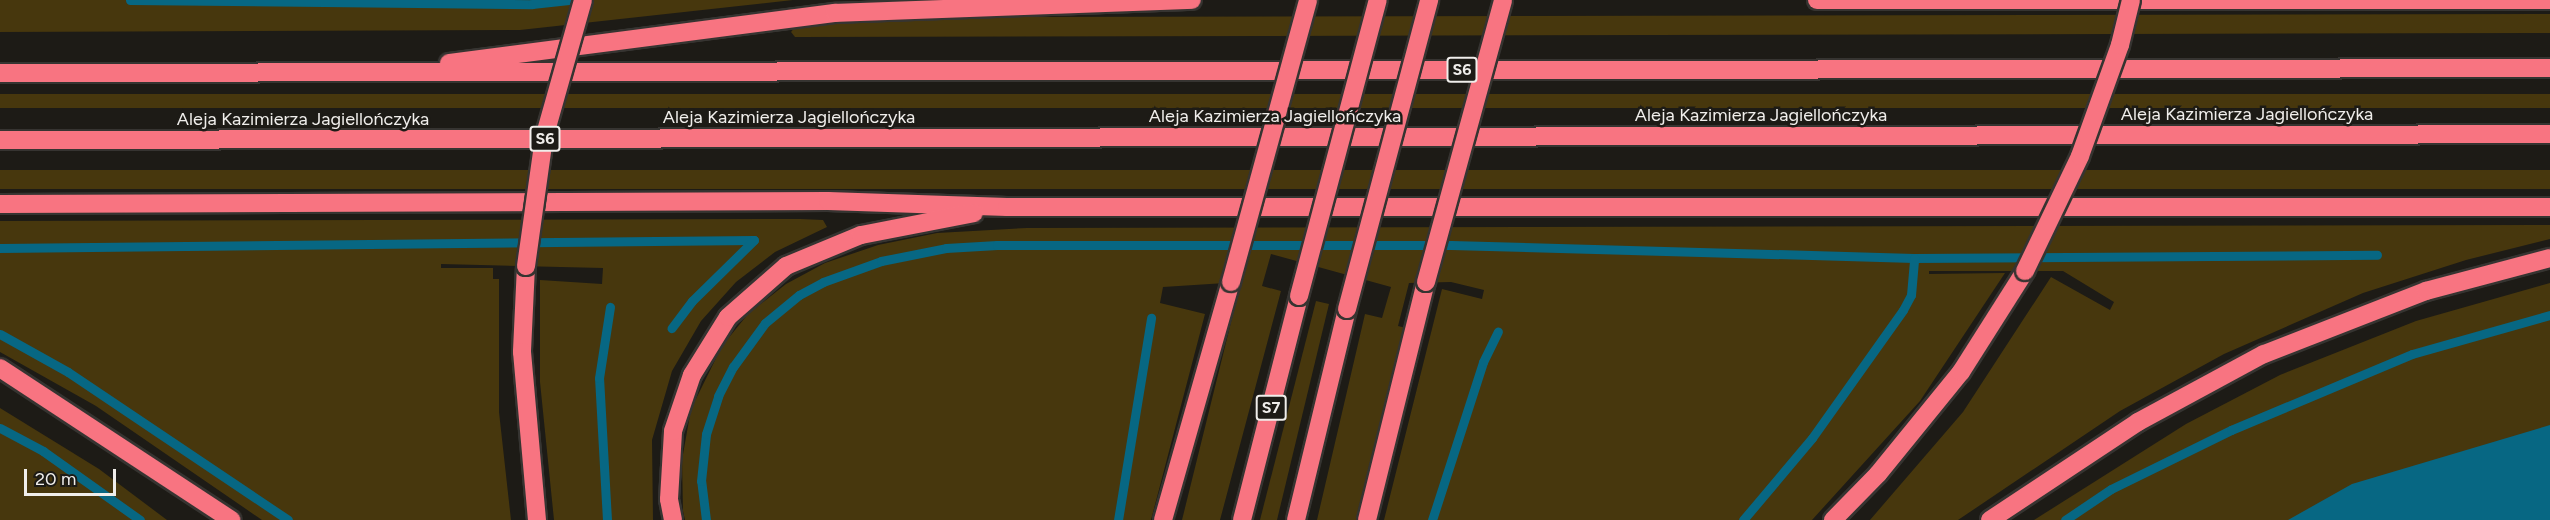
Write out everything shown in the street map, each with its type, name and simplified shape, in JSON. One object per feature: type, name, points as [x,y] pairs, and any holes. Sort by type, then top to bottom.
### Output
[{"type":"highway","points":[[537,520],[522,362],[526,267],[544,138],[583,0]]},
{"type":"highway","points":[[373,73],[835,13],[1192,0]]},
{"type":"highway","points":[[1163,520],[1308,0]]},
{"type":"highway","name":"S7","points":[[1242,520],[1378,0]]},
{"type":"highway","points":[[1296,520],[1347,309],[1429,0]]},
{"type":"highway","points":[[1367,520],[1426,282],[1503,0]]},
{"type":"highway","points":[[1817,0],[2550,0]]},
{"type":"highway","points":[[1833,520],[1878,474],[1961,372],[2025,271],[2080,156],[2120,45],[2131,0]]},
{"type":"highway","name":"S6","points":[[0,73],[2550,68]]},
{"type":"highway","name":"Aleja Kazimierza Jagiellończyka","points":[[0,140],[2550,135]]},
{"type":"highway","points":[[0,204],[828,201],[1007,207],[2550,207]]},
{"type":"highway","points":[[673,520],[669,499],[673,431],[692,375],[728,317],[786,266],[861,235],[1007,207]]},
{"type":"highway","points":[[1990,520],[2138,422],[2264,354],[2426,291],[2550,258]]},
{"type":"highway","points":[[0,368],[231,520]]},
{"type":"shaded area","points":[[0,0],[793,0],[520,30],[0,32]]},
{"type":"shaded area","points":[[2550,14],[2550,33],[795,37],[791,32],[795,27],[835,23],[994,17]]},
{"type":"shaded area","points":[[0,94],[2550,94],[2550,108],[0,108]]},
{"type":"shaded area","points":[[0,170],[2550,170],[2550,189],[0,189]]},
{"type":"shaded area","points":[[823,220],[827,227],[775,252],[736,282],[701,321],[672,371],[652,440],[653,520],[554,520],[540,382],[540,280],[602,284],[603,268],[441,264],[441,268],[493,268],[493,279],[499,279],[499,412],[511,520],[262,520],[96,406],[0,352],[0,221]]},
{"type":"shaded area","points":[[2550,225],[2550,239],[2466,260],[2363,293],[2224,354],[2120,411],[1958,520],[1870,520],[1963,412],[2051,277],[2110,310],[2114,302],[2063,271],[1929,271],[1929,274],[2005,273],[1920,401],[1812,520],[1384,520],[1442,289],[1482,299],[1484,290],[1451,282],[1409,283],[1398,326],[1406,328],[1359,520],[1317,520],[1365,314],[1382,318],[1391,287],[1271,254],[1262,286],[1281,291],[1220,520],[1182,520],[1241,282],[1163,287],[1160,303],[1205,314],[1151,520],[685,520],[683,511],[682,460],[691,409],[722,346],[748,314],[786,284],[825,263],[878,245],[937,233],[1027,228]]},
{"type":"shaded area","points":[[2550,283],[2550,520],[2034,520],[2186,424],[2280,375],[2416,321]]},
{"type":"shaded area","points":[[1316,301],[1329,304],[1277,520],[1260,520]]},
{"type":"shaded area","points":[[0,408],[99,469],[167,520],[0,520]]},
{"type":"water","points":[[2550,425],[2550,520],[2288,520],[2352,484]]},
{"type":"waterway","points":[[130,0],[532,4],[569,0]]},
{"type":"waterway","points":[[0,248],[754,240],[692,301],[672,328]]},
{"type":"waterway","points":[[706,520],[701,481],[706,434],[718,396],[733,367],[765,323],[799,295],[823,282],[881,261],[946,248],[997,245],[1451,245],[1914,258],[2377,255]]},
{"type":"waterway","points":[[1743,520],[1812,438],[1903,310],[1911,295],[1914,258]]},
{"type":"waterway","points":[[607,520],[599,378],[610,307]]},
{"type":"waterway","points":[[2065,520],[2111,489],[2231,430],[2412,354],[2550,315]]},
{"type":"waterway","points":[[1118,520],[1151,318]]},
{"type":"waterway","points":[[1432,520],[1483,362],[1498,331]]},
{"type":"waterway","points":[[0,334],[68,372],[288,520]]},
{"type":"waterway","points":[[0,428],[43,451],[140,520]]}]
